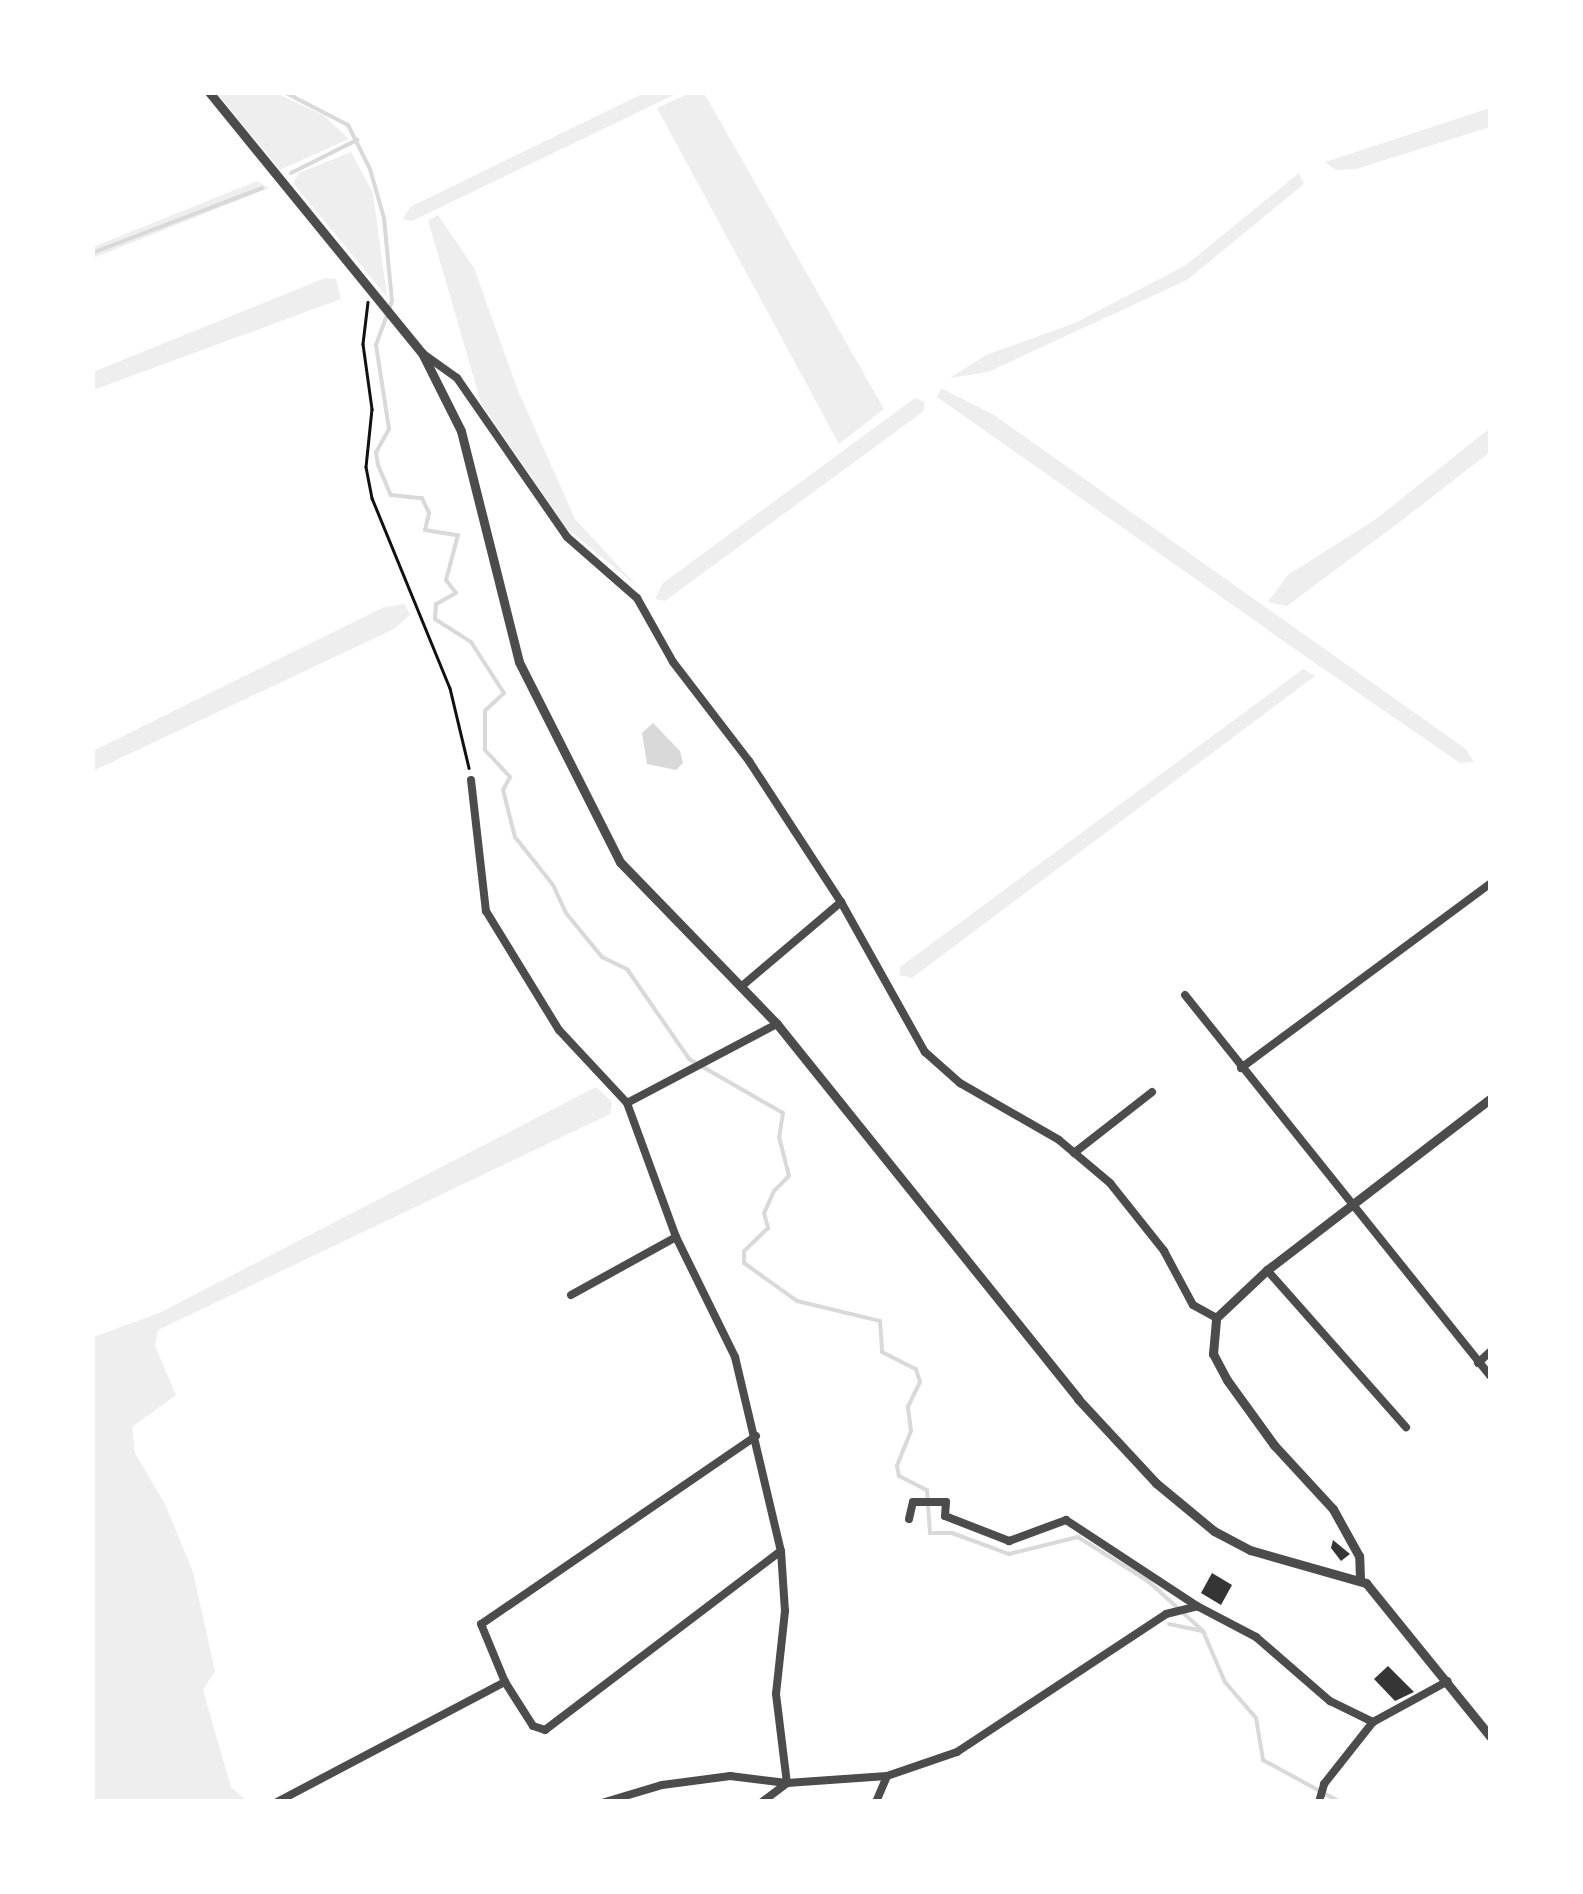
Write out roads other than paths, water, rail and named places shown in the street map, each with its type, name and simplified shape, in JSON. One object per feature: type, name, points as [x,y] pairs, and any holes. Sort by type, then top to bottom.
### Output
[{"type":"street","points":[[209,92],[371,296],[422,353],[456,378],[567,537],[637,598],[673,662],[749,761],[841,902],[924,1052],[960,1083],[1074,1153],[1110,1184],[1164,1252],[1193,1306],[1216,1318]]},
{"type":"street","points":[[422,353],[461,431],[518,662],[608,843],[635,879],[777,1024],[1078,1399],[1156,1483],[1214,1530],[1250,1550],[1360,1579],[1490,1736]]},
{"type":"street","points":[[471,780],[486,911],[559,1030],[627,1103],[676,1236],[735,1356],[782,1552],[785,1611],[776,1694],[787,1783]]},
{"type":"street","points":[[1240,1068],[1490,884]]},
{"type":"street","points":[[742,986],[841,902]]},
{"type":"street","points":[[1185,996],[1490,1376]]},
{"type":"street","points":[[627,1103],[777,1024]]},
{"type":"street","points":[[1074,1153],[1152,1092]]},
{"type":"street","points":[[1360,1579],[1359,1556],[1333,1509],[1274,1445],[1227,1380],[1213,1354],[1216,1318],[1267,1270],[1490,1099]]},
{"type":"street","points":[[570,1295],[676,1236]]},
{"type":"street","points":[[1267,1270],[1406,1428]]},
{"type":"street","points":[[1478,1363],[1490,1352]]},
{"type":"street","points":[[756,1436],[481,1624],[506,1682],[532,1726],[545,1730],[562,1724],[782,1552]]},
{"type":"street","points":[[909,1519],[913,1502],[946,1502],[945,1516],[1009,1541],[1066,1520],[1194,1607],[1256,1637],[1330,1701],[1373,1722]]},
{"type":"street","points":[[605,1802],[662,1784],[730,1776],[787,1783],[887,1776],[957,1752],[1166,1614],[1194,1607]]},
{"type":"street","points":[[1320,1801],[1324,1784],[1373,1722],[1448,1681]]},
{"type":"street","points":[[276,1802],[506,1682]]},
{"type":"street","points":[[876,1802],[887,1776]]},
{"type":"street","points":[[762,1802],[787,1783]]},
{"type":"waterway","points":[[284,92],[348,125],[370,169],[384,218],[392,301],[376,345],[389,429],[376,452],[378,465],[391,495],[422,498],[429,513],[425,530],[458,535],[446,580],[456,593],[436,604],[435,619],[471,642],[504,693],[485,711],[485,750],[510,777],[503,790],[515,837],[553,885],[566,913],[602,957],[627,969],[689,1059],[783,1113],[779,1137],[789,1176],[774,1191],[764,1213],[768,1228],[744,1251],[744,1263],[797,1301],[880,1321],[882,1352],[916,1369],[920,1382],[908,1407],[911,1431],[897,1466],[899,1476],[927,1490],[930,1533],[952,1533],[1009,1554],[1078,1537],[1148,1581],[1203,1631],[1225,1682],[1256,1718],[1263,1760],[1340,1802]]},
{"type":"waterway","points":[[291,173],[357,140]]},
{"type":"waterway","points":[[92,253],[262,188]]},
{"type":"waterway","points":[[1169,1624],[1203,1631]]}]
